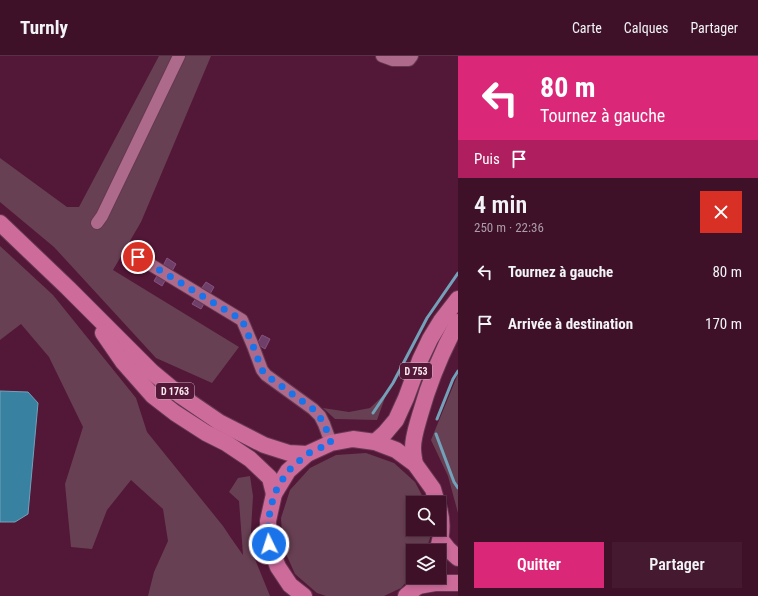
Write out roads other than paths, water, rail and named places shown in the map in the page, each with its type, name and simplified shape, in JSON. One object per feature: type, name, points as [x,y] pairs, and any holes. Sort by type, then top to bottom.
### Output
[{"type":"main road","name":"D 1763","points":[[0,223],[152,372],[181,396],[219,422],[264,445],[289,453],[307,454]]},
{"type":"main road","name":"D 1763","points":[[68,288],[99,327],[123,362],[152,396],[206,433],[226,443],[250,459],[270,478],[274,494]]},
{"type":"main road","name":"D 753","points":[[375,442],[396,420],[430,339],[441,321],[458,299]]},
{"type":"main road","name":"D 753","points":[[415,464],[413,449],[415,431],[432,378],[448,340],[458,322]]},
{"type":"main road","points":[[304,596],[290,590],[278,567],[269,544],[268,521],[274,494],[288,471],[307,454],[331,443],[353,439],[375,442],[396,450],[415,464],[433,488],[436,496]]},
{"type":"main road","points":[[446,548],[458,558]]},
{"type":"main road","points":[[446,582],[458,583]]},
{"type":"main road","points":[[406,596],[420,584]]},
{"type":"street","points":[[97,223],[102,216],[179,56]]},
{"type":"street","points":[[382,56],[393,60],[409,60],[412,56]]},
{"type":"street","points":[[138,257],[242,320],[262,370],[266,375],[313,409],[320,416],[331,443]]},
{"type":"water","points":[[0,391],[28,392],[38,403],[28,514],[15,522],[0,522]]},
{"type":"waterway","points":[[373,413],[393,383],[427,318],[458,273]]},
{"type":"waterway","points":[[437,419],[453,379],[458,371]]},
{"type":"waterway","points":[[436,434],[454,482],[458,488]]}]
